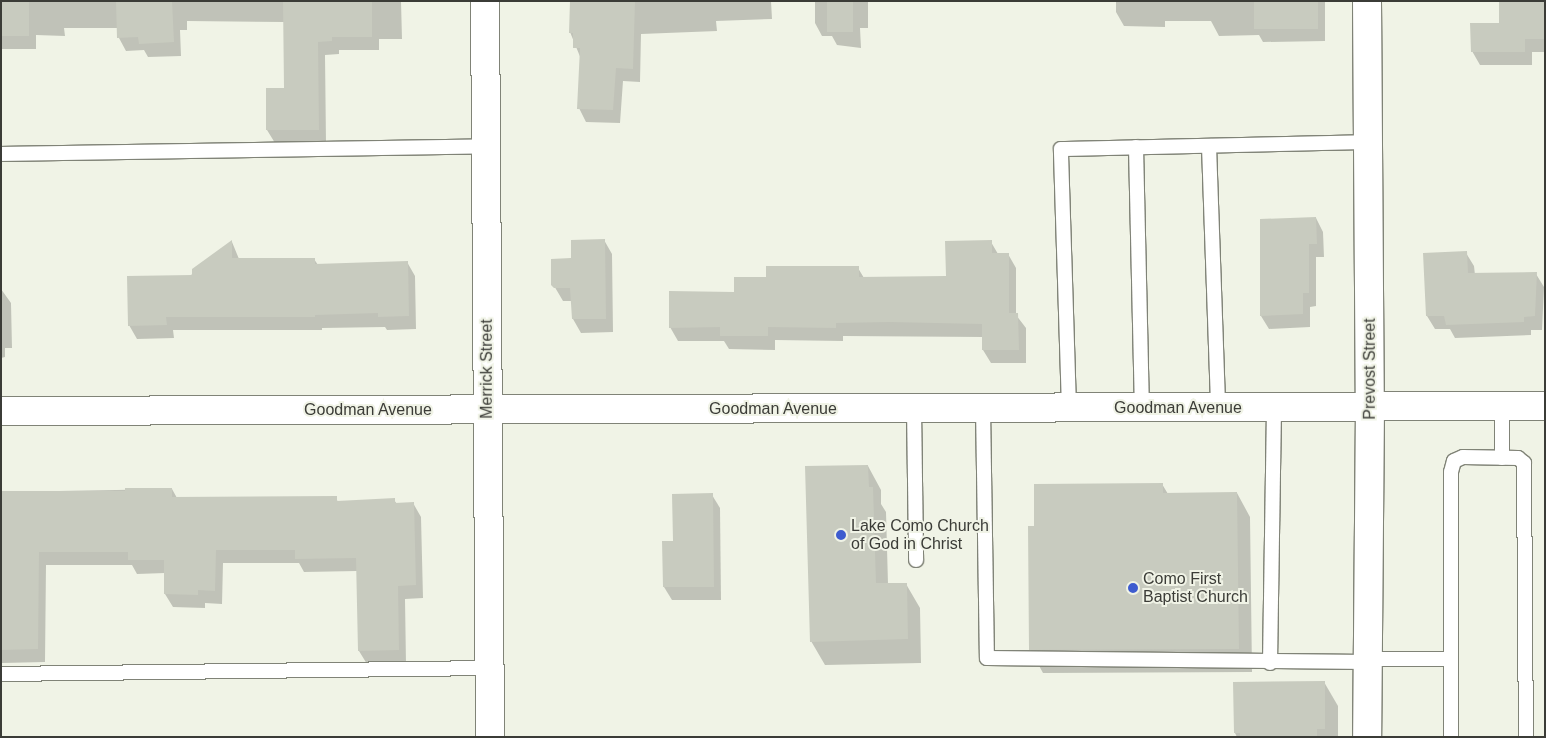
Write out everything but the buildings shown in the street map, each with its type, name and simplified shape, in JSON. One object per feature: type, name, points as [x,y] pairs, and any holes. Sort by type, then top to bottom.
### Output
[{"type":"street","name":"Merrick Street","points":[[485,1],[490,737]]},
{"type":"street","name":"Prevost Street","points":[[1367,1],[1370,407],[1367,737]]},
{"type":"street","name":"Goodman Avenue","points":[[1,411],[1545,406]]},
{"type":"lane","points":[[1069,408],[1061,149],[1368,142]]},
{"type":"lane","points":[[1,154],[486,146]]},
{"type":"lane","points":[[1209,146],[1218,407]]},
{"type":"lane","points":[[1136,147],[1142,408]]},
{"type":"lane","points":[[1502,406],[1502,458]]},
{"type":"lane","points":[[914,408],[916,560]]},
{"type":"lane","points":[[983,408],[987,658],[1270,663],[1451,659]]},
{"type":"lane","points":[[1270,663],[1274,408]]},
{"type":"lane","points":[[1451,737],[1454,461],[1463,457],[1518,458],[1524,463],[1526,474],[1526,737]]},
{"type":"lane","points":[[1,674],[489,668]]},
{"type":"place","name":"Lake Como Church of God in Christ","points":[[841,535]]},
{"type":"place","name":"Como First Baptist Church","points":[[1133,588]]}]
